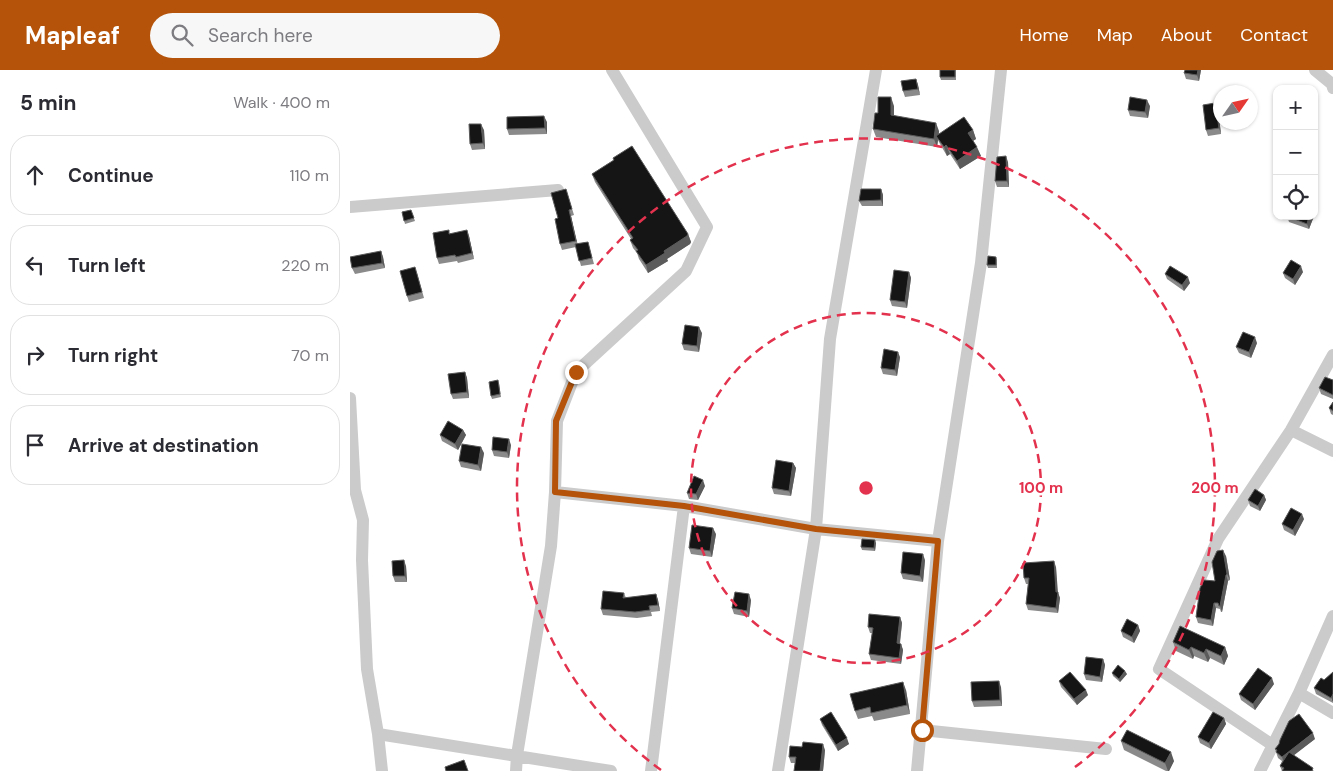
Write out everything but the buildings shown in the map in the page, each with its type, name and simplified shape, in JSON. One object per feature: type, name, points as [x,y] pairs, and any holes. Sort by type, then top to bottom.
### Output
[{"type":"street","points":[[516,771],[551,546],[555,492],[556,421],[576,372],[686,270],[707,228],[612,70]]},
{"type":"street","points":[[778,771],[816,529],[830,339],[876,70]]},
{"type":"street","points":[[917,771],[938,541],[981,263],[1001,70]]},
{"type":"street","points":[[1315,70],[1333,84]]},
{"type":"street","points":[[350,207],[558,190]]},
{"type":"street","points":[[1274,746],[1159,669],[1218,539],[1291,430],[1333,355]]},
{"type":"street","points":[[350,398],[355,490],[363,520],[367,669],[382,771]]},
{"type":"street","points":[[1291,430],[1333,451]]},
{"type":"street","points":[[555,492],[684,506],[816,529],[938,541]]},
{"type":"street","points":[[651,771],[684,506]]},
{"type":"street","points":[[1260,771],[1299,693],[1333,616]]},
{"type":"street","points":[[1299,693],[1333,713]]},
{"type":"street","points":[[922,730],[1106,750]]},
{"type":"street","points":[[378,734],[611,771]]},
{"type":"route","points":[[576,372],[556,421],[555,492],[684,506],[816,529],[938,541],[922,730]]}]
